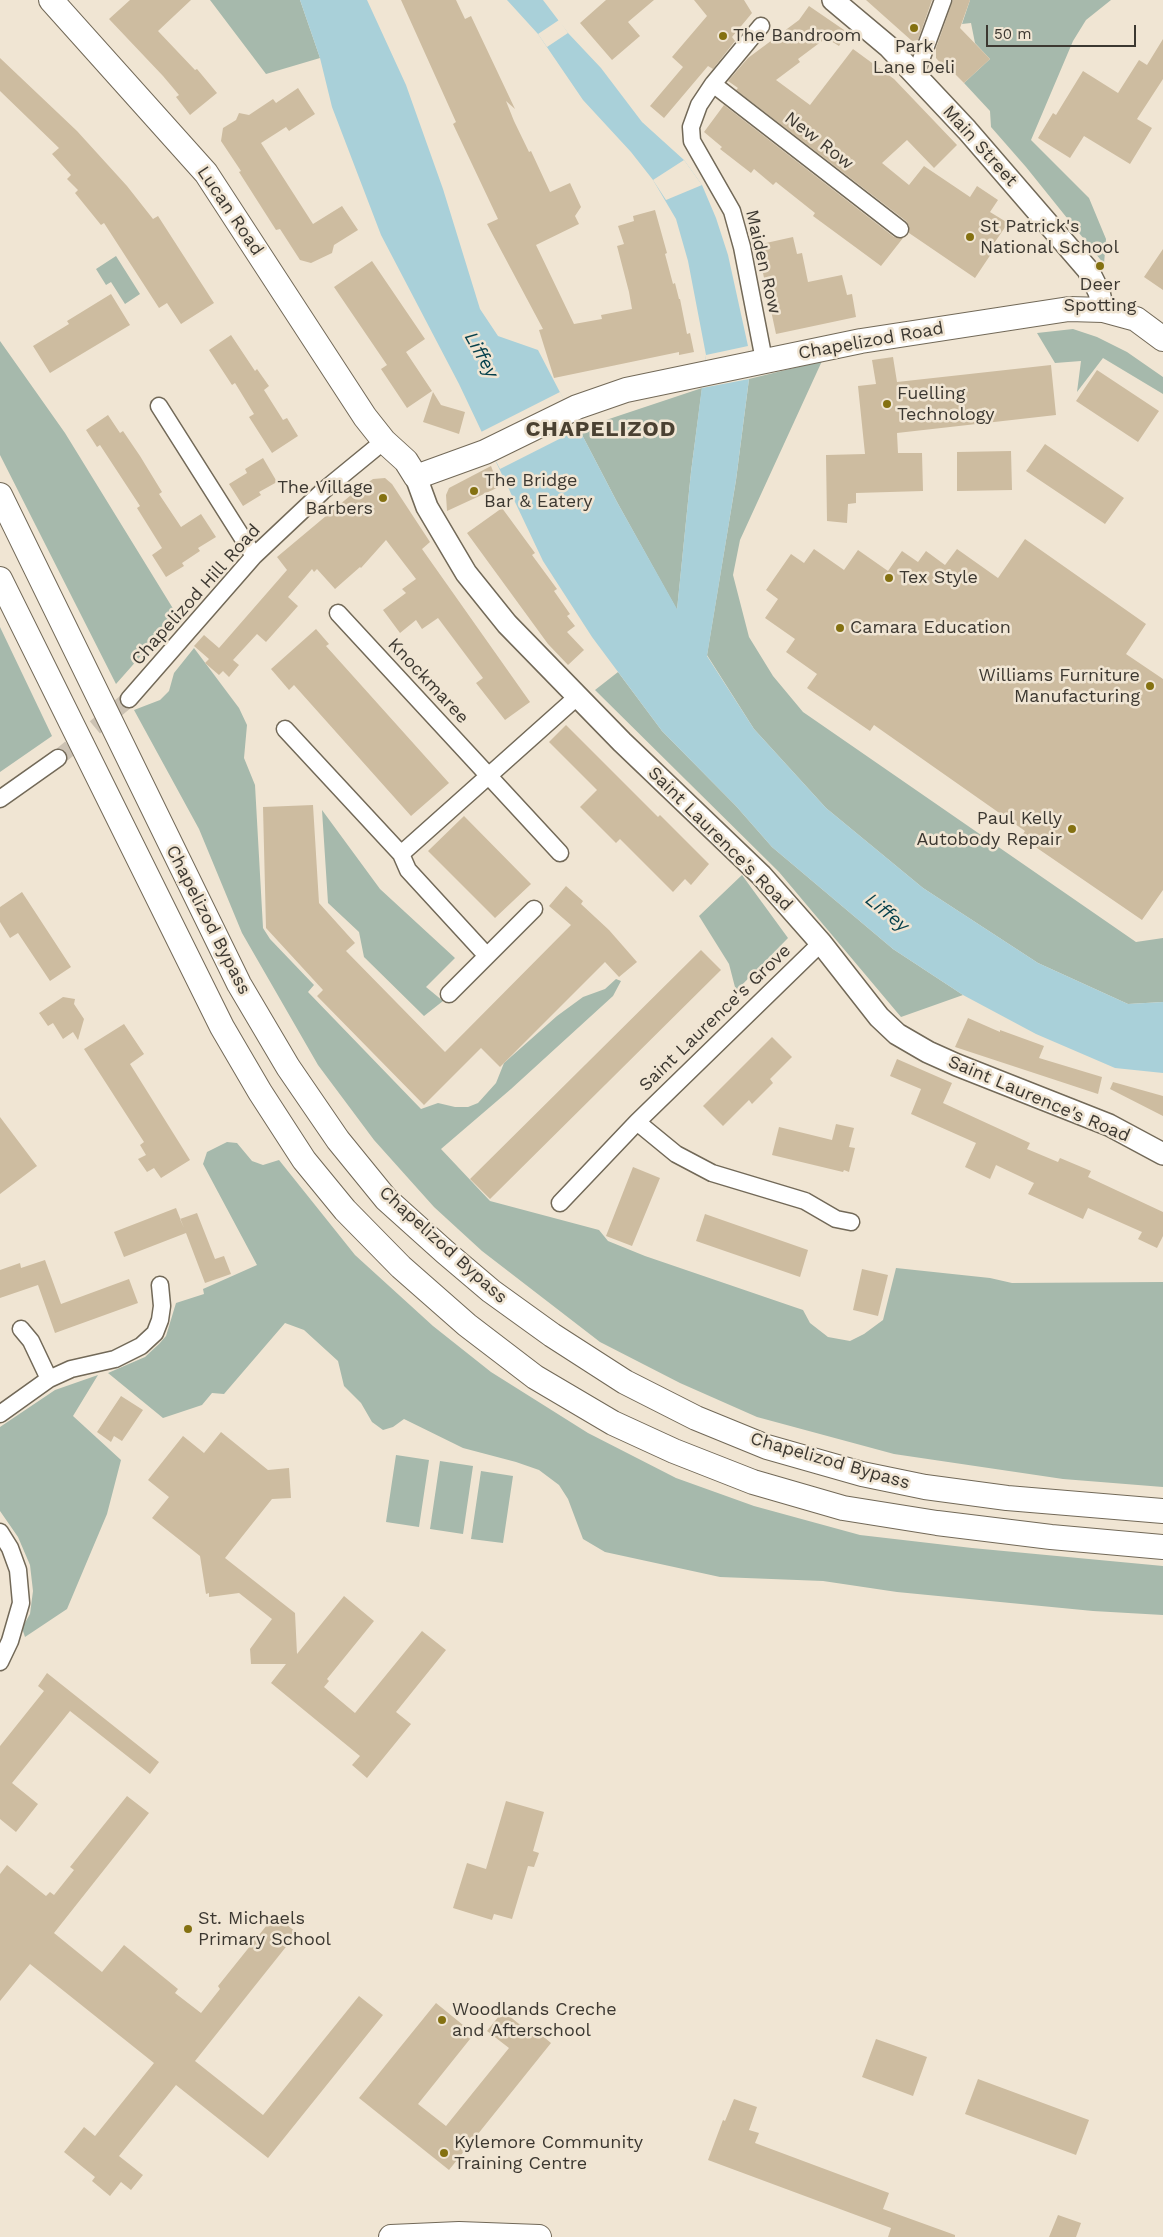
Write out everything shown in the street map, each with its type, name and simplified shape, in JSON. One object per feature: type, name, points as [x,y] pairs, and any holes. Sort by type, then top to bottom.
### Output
[{"type":"main road","name":"Lucan Road","points":[[51,0],[206,173],[365,417],[384,441]]},
{"type":"main road","name":"Chapelizod Road","points":[[416,476],[485,452],[577,407],[626,390],[861,340],[1069,309],[1104,310],[1136,319],[1163,339]]},
{"type":"main road","name":"Saint Laurence's Road","points":[[384,441],[406,461],[416,476]]},
{"type":"main road","name":"Chapelizod Bypass","points":[[0,495],[239,984],[278,1051],[338,1140],[386,1199],[446,1252],[491,1291],[544,1330],[625,1382],[696,1418],[767,1447],[862,1474],[925,1487],[1007,1498],[1163,1511]]},
{"type":"main road","name":"Chapelizod Bypass","points":[[0,579],[222,1027],[260,1092],[304,1160],[345,1210],[401,1267],[467,1325],[535,1377],[613,1422],[674,1451],[753,1482],[843,1508],[937,1523],[1051,1537],[1163,1547]]},
{"type":"main road","points":[[391,2237],[459,2234],[539,2237]]},
{"type":"street","name":"Main Street","points":[[833,0],[889,47],[967,130],[1088,270],[1099,292],[1104,310]]},
{"type":"street","points":[[915,76],[943,0]]},
{"type":"street","name":"Maiden Row","points":[[759,362],[742,247],[732,211],[692,141],[691,127],[699,105],[713,84],[761,26]]},
{"type":"street","name":"New Row","points":[[713,84],[900,229]]},
{"type":"street","points":[[159,406],[254,556]]},
{"type":"street","name":"Chapelizod Hill Road","points":[[129,699],[254,556],[323,491],[384,441]]},
{"type":"street","name":"Saint Laurence's Road","points":[[416,476],[427,507],[466,573],[507,624],[622,742],[761,875],[821,943],[879,1017],[900,1036],[928,1052],[1109,1125],[1163,1154]]},
{"type":"street","name":"Knockmaree","points":[[338,613],[560,853]]},
{"type":"street","points":[[402,854],[578,696]]},
{"type":"street","points":[[285,729],[402,854],[408,870],[487,956]]},
{"type":"street","points":[[0,799],[58,758]]},
{"type":"street","points":[[449,994],[534,909]]},
{"type":"street","name":"Saint Laurence's Grove","points":[[560,1203],[638,1122],[821,943]]},
{"type":"street","points":[[638,1122],[676,1154],[712,1173],[805,1201],[836,1219],[851,1222]]},
{"type":"street","points":[[0,1414],[49,1379],[71,1369],[115,1359],[141,1346],[155,1333],[160,1320],[162,1306],[160,1285]]},
{"type":"street","points":[[21,1329],[31,1341],[49,1379]]},
{"type":"street","points":[[0,1532],[10,1548],[18,1570],[21,1603],[10,1641],[0,1662]]},
{"type":"green space","points":[[210,0],[300,0],[320,58],[266,74]]},
{"type":"green space","points":[[970,0],[1111,0],[1086,20],[1073,41],[1031,140],[1089,198],[1106,239],[1104,264],[1026,167],[991,127],[990,111],[964,83],[990,59],[975,43],[971,23],[962,24]]},
{"type":"green space","points":[[116,256],[140,294],[125,304],[111,282],[106,285],[96,269]]},
{"type":"green space","points":[[1073,329],[1097,337],[1127,352],[1163,377],[1163,394],[1103,358],[1077,392],[1081,361],[1055,363],[1037,333]]},
{"type":"green space","points":[[0,341],[65,433],[177,615],[116,684],[0,455]]},
{"type":"green space","points":[[822,361],[740,540],[733,575],[749,637],[773,676],[803,712],[1136,942],[1163,938],[1163,1002],[1128,1004],[1038,963],[923,888],[826,808],[754,729],[707,655],[736,480],[749,379]]},
{"type":"green space","points":[[702,388],[691,472],[677,610],[579,429]]},
{"type":"green space","points":[[0,627],[52,736],[0,772]]},
{"type":"green space","points":[[194,648],[239,708],[247,725],[244,758],[255,785],[263,928],[270,939],[314,985],[308,992],[421,1109],[438,1103],[455,1107],[468,1107],[478,1103],[496,1083],[504,1063],[557,1016],[583,997],[605,989],[616,979],[621,981],[613,996],[511,1089],[441,1149],[490,1201],[599,1230],[608,1241],[645,1256],[803,1310],[810,1323],[828,1337],[850,1341],[864,1334],[883,1320],[896,1268],[990,1278],[1012,1283],[1163,1282],[1163,1487],[1063,1479],[894,1454],[757,1417],[680,1383],[600,1342],[482,1251],[434,1207],[374,1140],[318,1065],[242,933],[199,829],[134,710],[160,700],[169,691],[174,673]]},
{"type":"green space","points":[[618,672],[662,731],[736,806],[772,847],[893,949],[963,995],[901,1017],[779,872],[595,690]]},
{"type":"green space","points":[[322,810],[380,889],[455,958],[426,987],[443,1001],[424,1016],[364,957],[359,932],[328,903]]},
{"type":"green space","points":[[742,875],[788,938],[736,991],[729,964],[699,916]]},
{"type":"green space","points":[[227,1142],[237,1143],[252,1161],[263,1165],[279,1160],[355,1255],[433,1326],[491,1372],[588,1433],[676,1478],[754,1506],[860,1535],[972,1548],[1163,1566],[1163,1615],[1093,1611],[897,1592],[823,1581],[720,1577],[605,1552],[583,1539],[568,1499],[559,1485],[539,1470],[463,1448],[404,1419],[393,1427],[383,1430],[372,1422],[361,1403],[344,1386],[338,1361],[304,1330],[285,1323],[224,1394],[212,1393],[202,1405],[163,1418],[108,1373],[145,1357],[159,1344],[166,1336],[176,1303],[204,1294],[203,1289],[257,1265],[203,1164],[207,1152]]},
{"type":"green space","points":[[98,1375],[73,1416],[121,1460],[107,1514],[67,1609],[25,1637],[22,1628],[30,1614],[33,1591],[30,1565],[18,1537],[0,1511],[0,1427],[55,1390]]},
{"type":"green space","points":[[396,1455],[429,1460],[419,1527],[386,1522]]},
{"type":"green space","points":[[440,1461],[473,1466],[463,1534],[430,1529]]},
{"type":"green space","points":[[481,1471],[513,1476],[503,1543],[471,1539]]},
{"type":"water","name":"Liffey","points":[[300,0],[367,0],[406,85],[443,189],[480,309],[498,336],[538,350],[617,502],[677,609],[691,472],[706,355],[688,261],[676,219],[653,180],[631,152],[583,100],[538,34],[507,0],[543,0],[568,33],[601,68],[642,122],[684,160],[702,185],[716,218],[728,255],[748,346],[749,379],[736,480],[707,656],[754,729],[826,808],[923,888],[1038,963],[1128,1004],[1163,1002],[1163,1073],[1115,1068],[1036,1034],[963,995],[893,949],[772,847],[736,806],[662,731],[592,637],[543,561],[459,384],[381,235],[332,107],[320,58]]},
{"type":"pier","points":[[559,20],[568,33],[547,47],[538,34]]},
{"type":"pier","points":[[684,160],[702,185],[666,200],[653,180]]},
{"type":"pier","points":[[748,346],[749,379],[702,388],[706,355]]},
{"type":"pier","points":[[560,392],[579,429],[500,469],[481,432]]},
{"type":"building","points":[[130,0],[191,0],[158,31],[195,70],[197,69],[217,93],[190,115],[176,97],[179,95],[163,76],[109,19]]},
{"type":"building","points":[[401,0],[456,0],[465,19],[471,16],[515,109],[506,101],[514,121],[529,152],[531,151],[550,192],[570,183],[581,207],[575,216],[579,224],[536,245],[574,324],[602,319],[601,315],[632,309],[617,246],[624,244],[618,226],[634,221],[633,216],[655,210],[673,284],[675,283],[680,299],[687,334],[690,333],[694,352],[679,355],[679,352],[554,378],[539,330],[543,329],[487,224],[498,219],[453,124],[456,122]]},
{"type":"building","points":[[606,0],[654,0],[628,22],[640,36],[612,60],[580,23]]},
{"type":"building","points":[[694,0],[744,0],[752,13],[732,37],[735,41],[713,69],[708,66],[664,118],[650,106],[683,67],[672,57],[707,16]]},
{"type":"building","points":[[866,0],[932,0],[918,40],[912,41]]},
{"type":"building","points":[[953,0],[970,0],[960,28],[990,59],[964,83],[936,58],[936,48]]},
{"type":"building","points":[[809,6],[847,32],[839,46],[826,38],[798,59],[800,62],[776,80],[810,105],[853,49],[894,79],[957,145],[934,168],[907,140],[882,163],[909,185],[924,166],[970,197],[977,186],[998,200],[990,212],[1008,223],[988,252],[991,254],[975,278],[909,233],[909,226],[906,221],[736,90],[738,88],[728,81],[748,58],[799,20]]},
{"type":"building","points":[[1163,39],[1163,79],[1137,119],[1152,128],[1130,164],[1084,136],[1070,158],[1038,138],[1053,113],[1056,115],[1083,71],[1118,93],[1139,60],[1147,65]]},
{"type":"building","points":[[0,58],[77,131],[127,186],[153,219],[158,216],[214,303],[181,324],[167,303],[159,308],[104,223],[101,225],[75,193],[78,190],[67,179],[71,175],[52,154],[59,148],[0,91]]},
{"type":"building","points":[[298,88],[315,114],[289,131],[286,127],[261,143],[313,224],[342,206],[358,230],[334,245],[332,253],[311,263],[300,260],[280,229],[276,230],[221,141],[223,128],[236,120],[239,113],[249,115],[273,99],[276,103]]},
{"type":"building","points":[[724,105],[894,237],[903,238],[881,266],[813,216],[815,213],[776,182],[773,185],[754,169],[751,173],[720,149],[722,147],[704,132]]},
{"type":"building","points":[[793,237],[797,254],[802,253],[808,282],[842,275],[847,295],[852,294],[856,317],[776,334],[757,245]]},
{"type":"building","points":[[1163,249],[1163,290],[1144,277]]},
{"type":"building","points":[[372,261],[425,339],[406,352],[432,391],[407,408],[381,369],[387,365],[334,287]]},
{"type":"building","points":[[111,294],[130,325],[50,373],[33,346],[69,324],[67,321]]},
{"type":"building","points":[[231,335],[255,371],[257,369],[269,386],[264,390],[283,420],[287,418],[298,436],[272,453],[249,417],[254,414],[235,383],[232,385],[209,350]]},
{"type":"building","points":[[893,357],[897,382],[1051,365],[1056,415],[897,433],[898,453],[922,453],[923,491],[856,493],[856,503],[848,504],[847,523],[827,521],[826,455],[865,454],[858,386],[876,384],[872,360]]},
{"type":"building","points":[[1097,370],[1159,411],[1138,442],[1076,401]]},
{"type":"building","points":[[433,392],[441,405],[465,412],[459,434],[423,422]]},
{"type":"building","points":[[108,415],[120,433],[123,431],[140,456],[162,492],[159,494],[181,527],[201,514],[216,537],[198,548],[200,551],[182,563],[184,566],[166,577],[152,555],[162,548],[137,508],[140,506],[100,445],[97,447],[86,430]]},
{"type":"building","points":[[1045,444],[1124,498],[1105,524],[1026,471]]},
{"type":"building","points":[[1011,451],[1012,490],[957,491],[957,452]]},
{"type":"building","points":[[263,458],[277,482],[259,492],[261,495],[243,506],[229,484],[247,473],[245,469]]},
{"type":"building","name":"The Bridge Bar & Eatery","points":[[491,466],[499,487],[447,511],[446,495],[449,488]]},
{"type":"building","points":[[385,478],[392,484],[430,542],[422,549],[530,702],[505,720],[476,683],[483,678],[438,618],[422,629],[416,620],[400,633],[383,610],[406,593],[402,589],[416,579],[386,540],[361,568],[335,589],[317,569],[314,572],[312,569],[288,597],[298,606],[266,642],[257,634],[233,660],[239,665],[229,677],[223,671],[219,675],[205,663],[209,659],[194,646],[204,635],[219,648],[287,570],[277,557],[357,490],[373,479]]},
{"type":"building","points":[[502,508],[535,553],[532,555],[557,589],[554,591],[570,614],[567,616],[575,626],[567,632],[584,650],[568,665],[548,644],[467,533]]},
{"type":"building","points":[[1025,539],[1146,624],[1126,654],[1163,679],[1163,890],[1142,920],[1021,837],[1025,831],[874,725],[870,731],[807,688],[817,674],[786,652],[795,639],[765,618],[778,599],[766,590],[791,554],[804,563],[814,549],[844,570],[858,550],[888,571],[902,551],[918,562],[926,551],[945,565],[957,549],[998,578]]},
{"type":"building","points":[[316,629],[329,644],[326,646],[449,783],[411,816],[294,685],[289,690],[271,669]]},
{"type":"building","points":[[566,725],[658,817],[660,815],[709,864],[691,885],[685,879],[673,892],[620,839],[616,843],[580,807],[597,790],[549,742]]},
{"type":"building","points":[[313,805],[319,903],[355,943],[346,951],[445,1052],[571,925],[549,906],[566,886],[583,901],[581,904],[609,930],[637,962],[619,977],[605,962],[500,1067],[481,1048],[424,1105],[317,996],[323,990],[266,928],[263,807]]},
{"type":"building","points":[[464,816],[531,884],[495,918],[428,851]]},
{"type":"building","points":[[22,892],[71,967],[50,981],[18,933],[10,938],[0,922],[0,907]]},
{"type":"building","points":[[701,950],[721,970],[490,1199],[470,1179]]},
{"type":"building","points":[[63,997],[75,999],[74,1004],[84,1019],[78,1040],[73,1032],[63,1039],[53,1023],[48,1026],[39,1013]]},
{"type":"building","points":[[968,1018],[1000,1032],[1000,1030],[1044,1046],[1039,1058],[1102,1077],[1098,1094],[955,1047]]},
{"type":"building","points":[[124,1024],[144,1054],[130,1064],[190,1160],[161,1178],[154,1168],[147,1172],[138,1159],[146,1155],[140,1145],[144,1142],[84,1049]]},
{"type":"building","points":[[772,1037],[792,1057],[770,1079],[773,1083],[752,1104],[749,1100],[723,1126],[703,1106]]},
{"type":"building","points":[[897,1059],[952,1083],[943,1103],[1030,1143],[1027,1149],[1058,1162],[1060,1158],[1091,1171],[1088,1177],[1163,1212],[1163,1236],[1157,1248],[1138,1239],[1142,1232],[1088,1208],[1083,1219],[1028,1194],[1034,1183],[996,1165],[990,1179],[965,1167],[976,1143],[911,1114],[921,1089],[890,1076]]},
{"type":"building","points":[[1113,1082],[1163,1096],[1163,1116],[1110,1089]]},
{"type":"building","points":[[0,1117],[37,1166],[0,1194]]},
{"type":"building","points":[[836,1124],[854,1128],[849,1147],[855,1148],[849,1172],[772,1155],[779,1127],[832,1140]]},
{"type":"building","points":[[633,1167],[660,1178],[632,1246],[606,1236]]},
{"type":"building","points":[[176,1208],[180,1219],[197,1213],[215,1259],[224,1256],[231,1274],[205,1283],[186,1233],[124,1257],[114,1232]]},
{"type":"building","points":[[705,1214],[808,1250],[800,1277],[696,1241]]},
{"type":"building","points":[[45,1260],[61,1304],[129,1279],[138,1303],[55,1333],[38,1285],[0,1298],[0,1270],[20,1263],[21,1268]]},
{"type":"building","points":[[862,1269],[888,1275],[878,1316],[853,1310]]},
{"type":"building","points":[[121,1396],[143,1410],[122,1441],[114,1436],[111,1442],[97,1432]]},
{"type":"building","points":[[221,1432],[268,1470],[289,1468],[291,1498],[272,1499],[225,1558],[295,1613],[297,1654],[344,1596],[374,1621],[327,1679],[329,1681],[324,1687],[355,1713],[422,1631],[446,1650],[396,1712],[411,1724],[367,1778],[352,1765],[360,1756],[271,1683],[286,1664],[251,1664],[250,1649],[272,1619],[239,1593],[209,1597],[209,1593],[206,1594],[200,1556],[152,1518],[169,1497],[148,1480],[183,1436],[204,1453]]},
{"type":"building","points":[[47,1673],[159,1762],[150,1774],[70,1711],[12,1783],[38,1804],[16,1832],[0,1819],[0,1746],[44,1691],[38,1686]]},
{"type":"building","points":[[127,1796],[149,1813],[54,1933],[102,1972],[124,1945],[178,1989],[175,1993],[201,2013],[220,1989],[218,1986],[275,1915],[297,1933],[195,2061],[263,2115],[359,1996],[383,2015],[268,2158],[176,2085],[119,2156],[143,2175],[131,2190],[121,2182],[110,2196],[92,2181],[95,2177],[64,2152],[84,2127],[95,2136],[154,2063],[30,1964],[0,2001],[0,1874],[7,1865],[46,1896],[50,1892],[54,1895],[74,1870],[70,1867]]},
{"type":"building","points":[[506,1801],[544,1812],[533,1851],[539,1853],[534,1867],[528,1866],[512,1919],[494,1914],[492,1920],[453,1908],[467,1863],[486,1869]]},
{"type":"building","points":[[436,2003],[474,2034],[418,2104],[446,2126],[509,2048],[487,2031],[503,2011],[529,2032],[533,2028],[551,2043],[449,2170],[359,2098]]},
{"type":"building","points":[[876,2039],[927,2057],[913,2096],[862,2077]]},
{"type":"building","points":[[978,2079],[1089,2120],[1076,2155],[965,2114]]},
{"type":"building","points":[[734,2099],[757,2107],[749,2130],[759,2133],[755,2143],[889,2193],[883,2209],[955,2235],[955,2237],[888,2237],[891,2228],[708,2160],[723,2120],[725,2121]]},
{"type":"building","points":[[1058,2215],[1081,2223],[1076,2237],[1049,2237]]},
{"type":"tunnel","points":[[58,758],[129,699]]},
{"type":"place","name":"Park Lane Deli","points":[[914,28]]},
{"type":"place","name":"The Bandroom","points":[[723,36]]},
{"type":"place","name":"St Patrick's National School","points":[[970,237]]},
{"type":"place","name":"Deer Spotting","points":[[1100,266]]},
{"type":"place","name":"Fuelling Technology","points":[[887,404]]},
{"type":"place","name":"The Bridge Bar & Eatery","points":[[474,491]]},
{"type":"place","name":"The Village Barbers","points":[[383,498]]},
{"type":"place","name":"Tex Style","points":[[889,578]]},
{"type":"place","name":"Camara Education","points":[[840,628]]},
{"type":"place","name":"Williams Furniture Manufacturing","points":[[1150,686]]},
{"type":"place","name":"Paul Kelly Autobody Repair","points":[[1072,829]]},
{"type":"place","name":"St. Michaels Primary School","points":[[188,1929]]},
{"type":"place","name":"Woodlands Creche and Afterschool","points":[[442,2020]]},
{"type":"place","name":"Kylemore Community Training Centre","points":[[444,2153]]},
{"type":"district","name":"CHAPELIZOD","points":[[601,430]]}]
